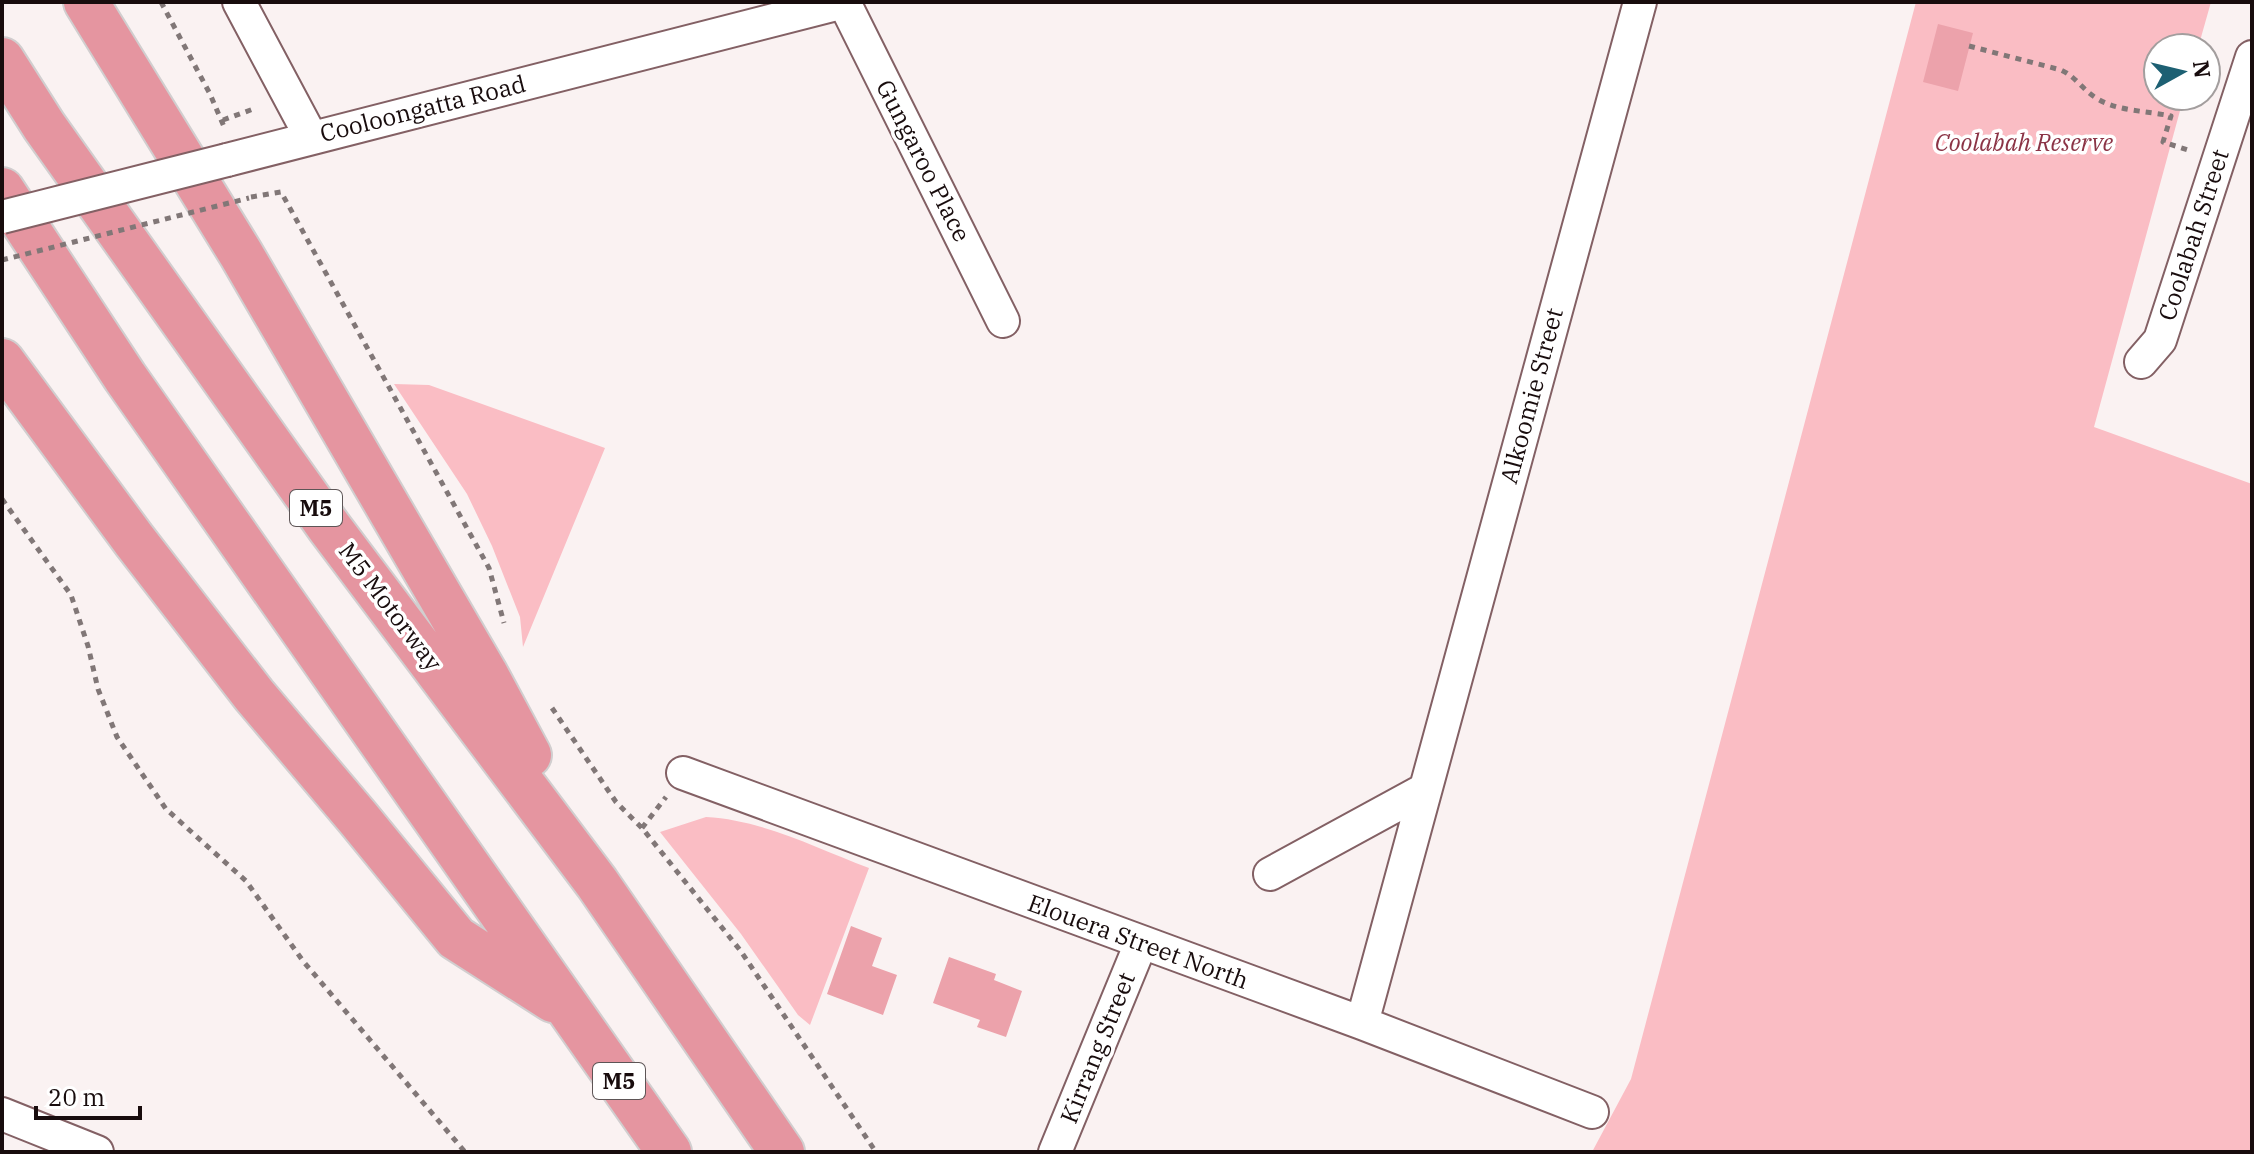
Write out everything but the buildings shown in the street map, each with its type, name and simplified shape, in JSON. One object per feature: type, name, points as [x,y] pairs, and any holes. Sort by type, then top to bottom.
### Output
[{"type":"highway","points":[[86,2],[241,254],[469,646],[597,883]]},
{"type":"highway","name":"M5 Motorway","points":[[2,60],[44,126],[329,527],[597,883],[782,1152]]},
{"type":"highway","name":"M5","points":[[2,190],[125,377],[669,1152]]},
{"type":"highway","points":[[2,361],[134,540],[254,695],[456,938],[568,1009]]},
{"type":"street","points":[[239,2],[311,137]]},
{"type":"street","name":"Cooloongatta Road","points":[[2,217],[844,2]]},
{"type":"street","name":"Gungaroo Place","points":[[844,2],[1003,321]]},
{"type":"street","name":"Alkoomie Street","points":[[1362,1023],[1640,2]]},
{"type":"street","name":"Coolabah Street","points":[[2141,362],[2160,340],[2252,57]]},
{"type":"street","name":"Elouera Street North","points":[[683,773],[1362,1023],[1592,1112]]},
{"type":"street","points":[[1270,874],[1424,790]]},
{"type":"street","name":"Kirrang Street","points":[[1055,1152],[1141,943]]},
{"type":"street","points":[[2,1114],[97,1152]]},
{"type":"path","points":[[161,2],[223,120],[256,108]]},
{"type":"path","points":[[1969,46],[2061,70],[2073,76],[2093,97],[2108,104],[2171,116],[2163,142],[2218,161]]},
{"type":"path","points":[[2,260],[281,192],[489,568],[504,625]]},
{"type":"path","points":[[3,502],[71,595],[98,689],[117,737],[166,809],[246,881],[303,961],[465,1152]]},
{"type":"path","points":[[545,697],[616,802],[642,828],[740,950],[876,1152]]},
{"type":"green space","name":"Coolabah Reserve","points":[[1916,2],[2211,2],[2203,32],[2142,32],[2142,112],[2180,112],[2094,427],[2252,484],[2252,1152],[1592,1152],[1631,1079]]},
{"type":"green space","points":[[394,384],[429,385],[605,448],[523,647],[520,617],[467,494]]},
{"type":"green space","points":[[706,817],[769,829],[869,868],[810,1025],[798,1015],[741,934],[660,832]]}]
